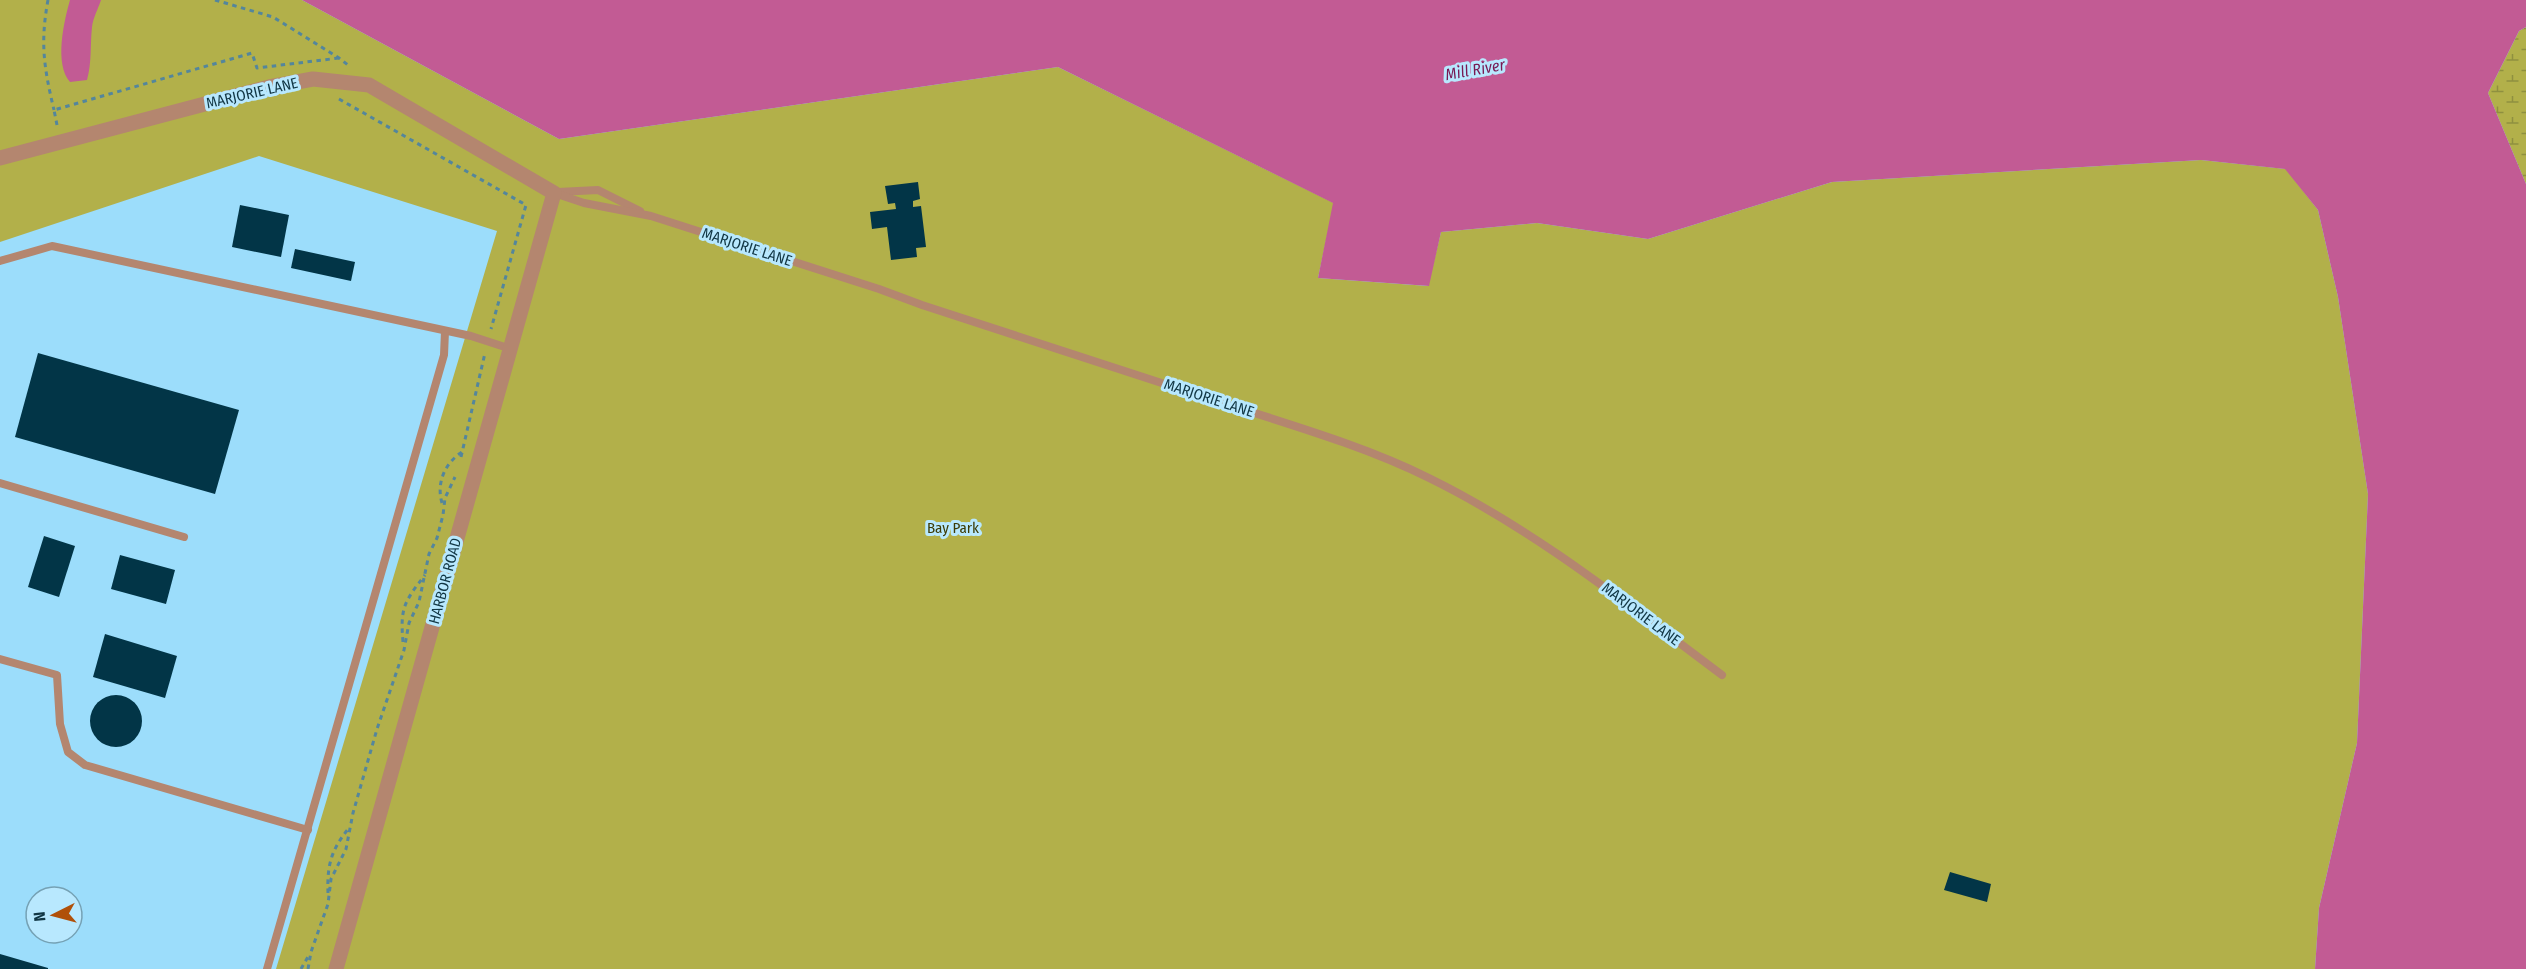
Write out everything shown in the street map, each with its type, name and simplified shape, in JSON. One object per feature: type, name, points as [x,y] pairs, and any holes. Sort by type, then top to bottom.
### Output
[{"type":"street","name":"MARJORIE LANE","points":[[0,159],[269,87],[313,79],[369,85],[554,193]]},
{"type":"street","name":"HARBOR ROAD","points":[[336,969],[409,713],[508,348],[554,193]]},
{"type":"lane","name":"MARJORIE LANE","points":[[554,193],[598,190],[651,216]]},
{"type":"lane","name":"MARJORIE LANE","points":[[554,193],[584,203],[651,216],[1276,420],[1427,477],[1503,517],[1592,578],[1722,675]]},
{"type":"lane","points":[[0,261],[52,246],[445,330],[508,348]]},
{"type":"lane","points":[[267,969],[444,355],[445,330]]},
{"type":"lane","points":[[0,483],[184,537]]},
{"type":"lane","points":[[0,659],[57,675],[60,724],[68,752],[85,765],[308,830]]},
{"type":"path","points":[[48,0],[43,29],[44,64],[58,125],[48,127]]},
{"type":"path","points":[[215,0],[273,17],[339,58],[369,85]]},
{"type":"path","points":[[54,110],[252,53],[257,68],[339,58]]},
{"type":"path","points":[[304,61],[320,88],[526,205],[491,329]]},
{"type":"path","points":[[461,462],[485,353]]},
{"type":"path","points":[[443,505],[440,495],[445,470],[451,459],[462,452]]},
{"type":"path","points":[[308,969],[311,952],[328,904],[331,879],[346,849],[349,827],[377,729],[404,650],[407,630],[419,602],[429,554],[437,538],[443,505],[458,470]]},
{"type":"path","points":[[404,650],[402,625],[404,605],[407,597],[425,574]]},
{"type":"path","points":[[328,904],[327,875],[332,854],[336,843],[349,827]]},
{"type":"path","points":[[301,969],[311,952]]},
{"type":"green space","name":"Bay Park","points":[[0,0],[302,0],[559,139],[1058,67],[1334,203],[1318,278],[1428,286],[1441,232],[1537,223],[1648,239],[1832,182],[2201,160],[2286,169],[2318,210],[2338,297],[2368,494],[2357,743],[2319,908],[2315,969],[276,969],[497,231],[259,156],[0,242]]},
{"type":"green space","points":[[2526,27],[2526,184],[2488,93],[2519,31]]},
{"type":"water","points":[[70,0],[101,0],[91,34],[87,80],[70,82],[62,65],[61,54],[63,30]]},
{"type":"water","name":"Mill River","points":[[302,0],[2526,0],[2526,27],[2519,31],[2488,93],[2526,184],[2526,969],[2315,969],[2319,908],[2357,743],[2368,494],[2338,297],[2318,210],[2285,169],[2201,160],[1832,182],[1648,239],[1537,223],[1441,232],[1429,286],[1318,278],[1333,203],[1058,67],[559,139]]},
{"type":"building","points":[[918,182],[920,199],[913,201],[913,207],[921,206],[926,247],[916,248],[917,257],[891,260],[887,227],[872,229],[870,212],[896,209],[895,203],[888,204],[885,186]]},
{"type":"building","points":[[240,205],[289,215],[281,257],[232,247]]},
{"type":"building","points":[[295,249],[355,262],[351,281],[291,268]]},
{"type":"building","points":[[38,353],[239,410],[215,494],[15,437]]},
{"type":"building","points":[[44,536],[75,546],[59,597],[28,587]]},
{"type":"building","points":[[120,555],[175,570],[166,604],[111,589]]},
{"type":"building","points":[[105,634],[177,656],[165,698],[93,677]]},
{"type":"building","points":[[111,695],[121,695],[135,702],[142,721],[135,740],[121,747],[111,747],[101,743],[94,736],[90,726],[90,716],[94,706],[101,699]]},
{"type":"building","points":[[1950,872],[1991,884],[1987,902],[1944,890]]},
{"type":"building","points":[[0,954],[48,968],[48,969],[0,969]]}]
